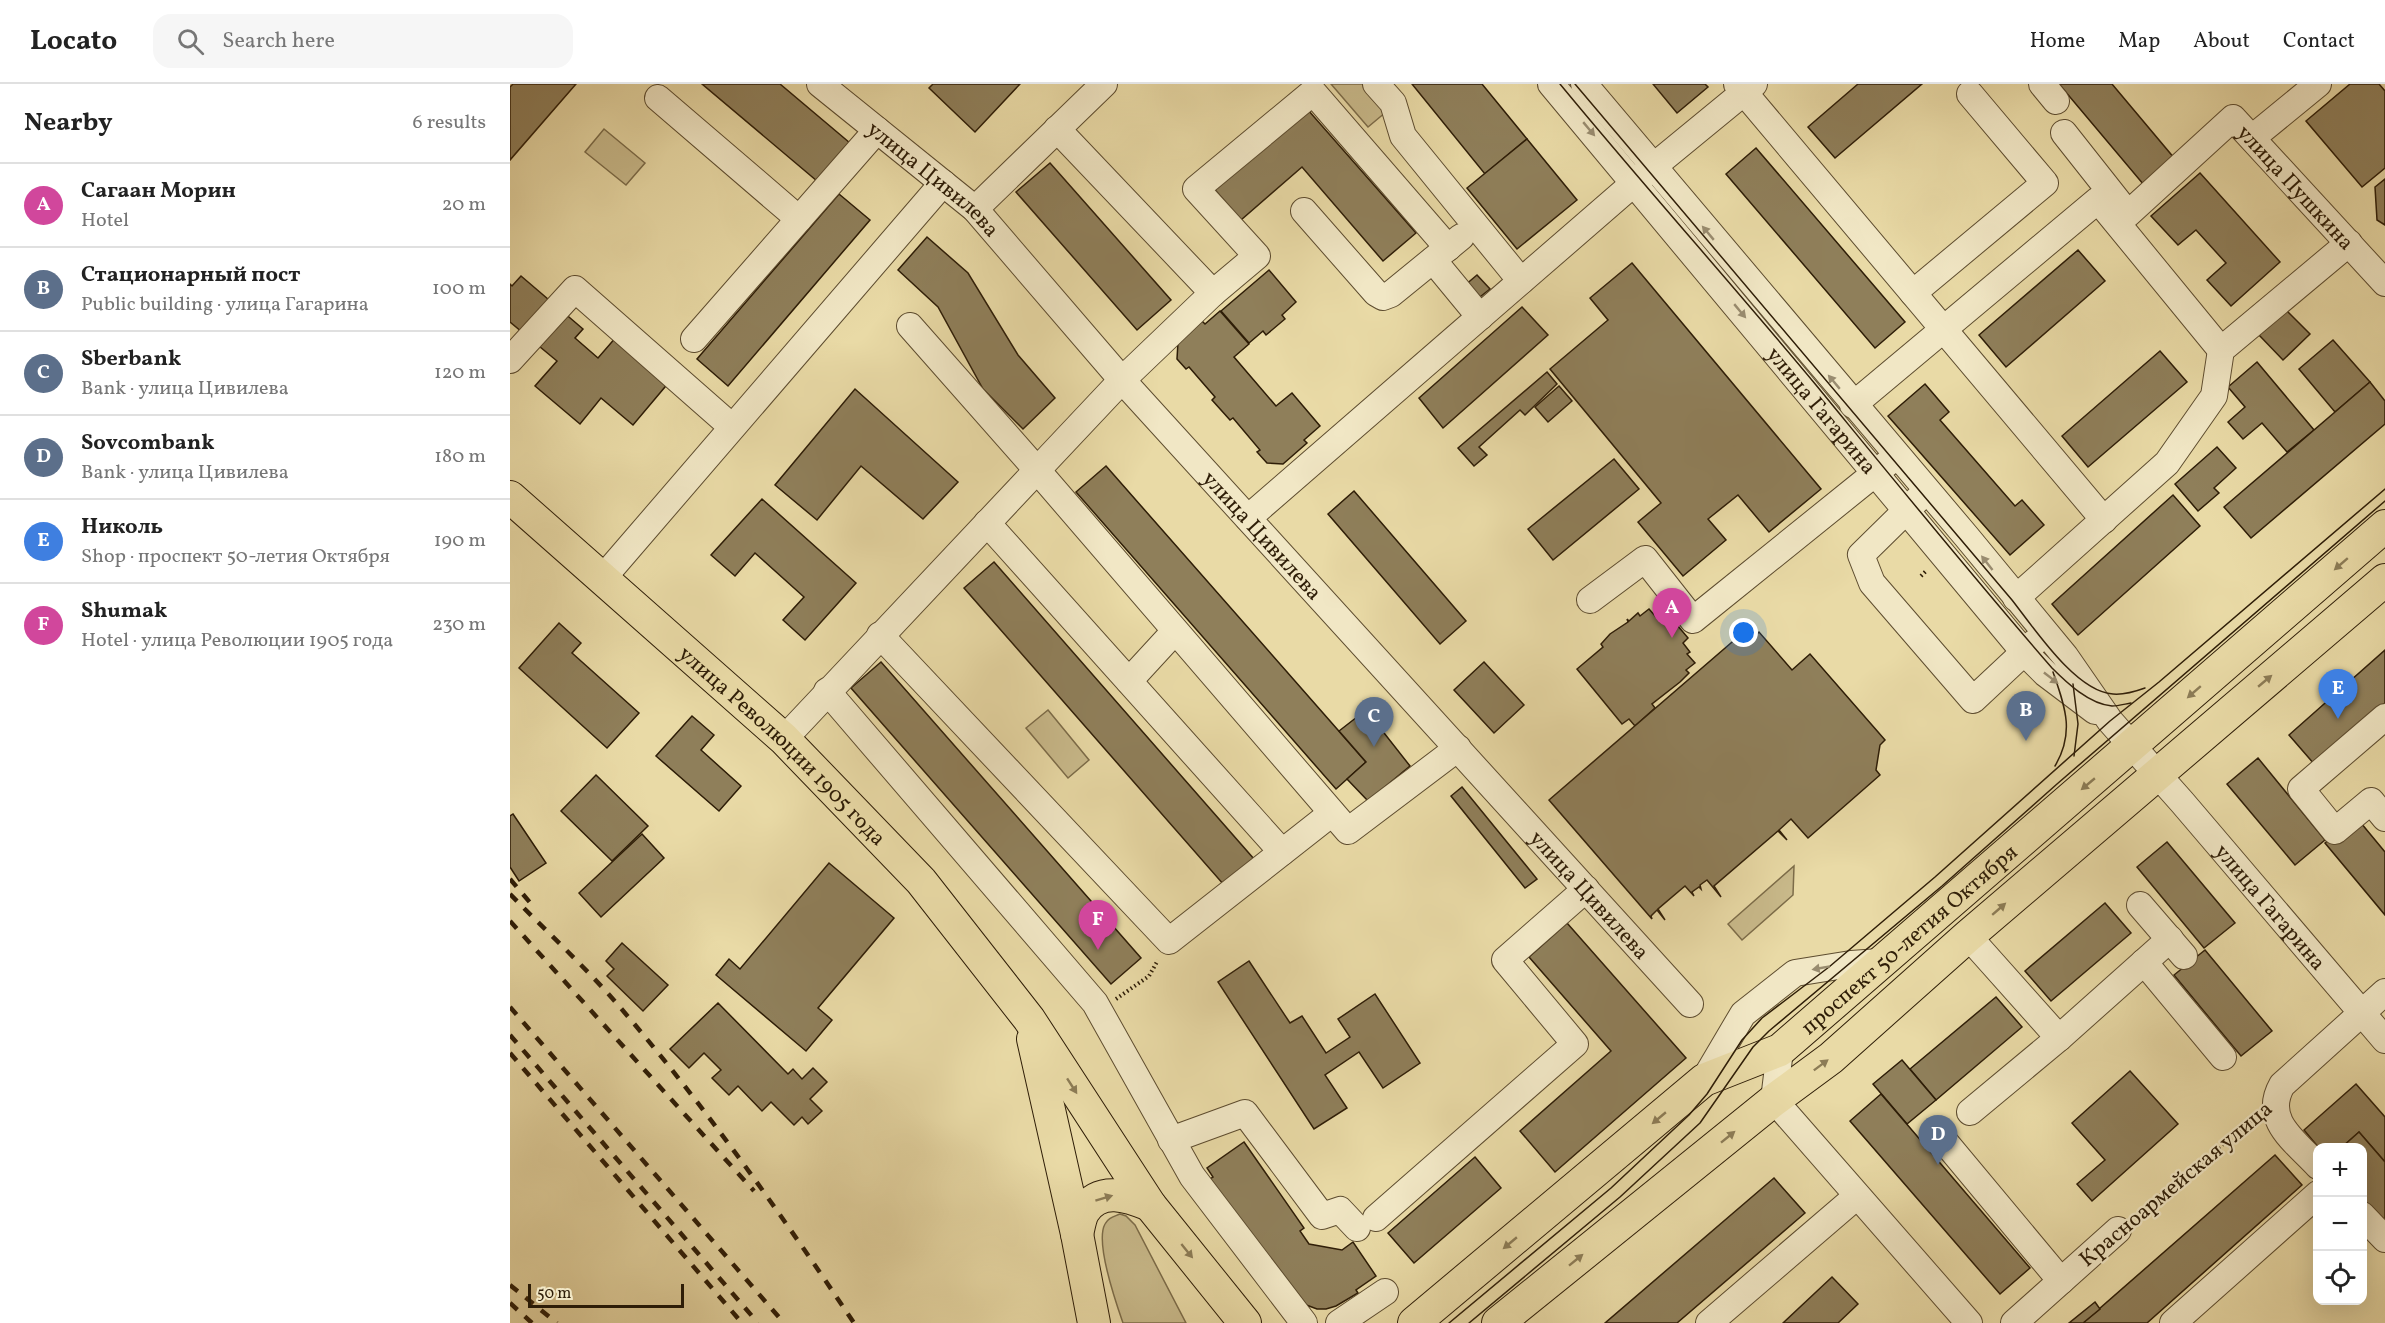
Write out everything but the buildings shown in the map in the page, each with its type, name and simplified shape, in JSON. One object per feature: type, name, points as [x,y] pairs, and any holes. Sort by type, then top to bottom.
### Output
[{"type":"main road","name":"улица Революции 1905 года","points":[[510,497],[784,739],[921,881],[1029,1019],[1150,1205],[1245,1323]]},
{"type":"main road","name":"проспект 50-летия Октября","points":[[1414,1323],[1704,1080],[1780,1050],[2385,526]]},
{"type":"main road","name":"проспект 50-летия Октября","points":[[1498,1323],[1774,1100],[1831,1058],[1968,936],[2385,580]]},
{"type":"main road","name":"улица Революции 1905 года","points":[[1029,1019],[1077,1234],[1094,1323]]},
{"type":"main road","points":[[1077,1234],[1084,1212],[1093,1201],[1108,1195],[1126,1195],[1150,1205]]},
{"type":"street","name":"улица Цивилева","points":[[820,84],[975,209],[1122,380],[1690,1004]]},
{"type":"street","points":[[975,209],[1104,84]]},
{"type":"street","points":[[1376,84],[1393,103],[1403,136],[1521,281]]},
{"type":"street","name":"улица Гагарина","points":[[1551,84],[2024,652],[2046,674],[2110,721]]},
{"type":"street","name":"улица Гагарина","points":[[1584,84],[1853,405],[1928,490],[2065,656],[2110,721],[2385,1040]]},
{"type":"street","points":[[2252,138],[2318,84]]},
{"type":"street","points":[[1248,518],[1745,87],[1913,293],[2104,520]]},
{"type":"street","points":[[784,739],[1122,380],[1213,293],[1257,256],[1196,189],[1313,92],[1440,254],[1480,317]]},
{"type":"street","points":[[1913,293],[2045,183],[1970,94]]},
{"type":"street","points":[[658,98],[799,219]]},
{"type":"street","name":"улица Пушкина","points":[[2064,134],[2128,214],[2233,118],[2385,284]]},
{"type":"street","points":[[1057,129],[1213,293]]},
{"type":"street","points":[[694,339],[877,130]]},
{"type":"street","points":[[602,579],[943,183]]},
{"type":"street","points":[[1853,405],[2097,200],[2221,350]]},
{"type":"street","points":[[1304,211],[1376,293],[1383,297],[1391,294],[1476,225]]},
{"type":"street","points":[[2016,598],[2167,463],[2214,396],[2221,350],[2349,243]]},
{"type":"street","points":[[510,360],[575,289],[732,427]]},
{"type":"street","points":[[910,326],[1348,831],[1458,748]]},
{"type":"street","points":[[1590,600],[1645,559],[1693,620],[1898,454]]},
{"type":"street","points":[[1928,490],[1861,555],[1872,583],[1973,700],[2045,633]]},
{"type":"street","points":[[987,522],[1282,852]]},
{"type":"street","points":[[1129,681],[1175,631]]},
{"type":"street","points":[[880,635],[1169,941],[1332,813]]},
{"type":"street","points":[[827,691],[1095,1003],[1192,1176],[1304,1323]]},
{"type":"street","points":[[2385,717],[2301,789],[2335,831],[2371,801],[2385,818]]},
{"type":"street","points":[[1172,1140],[1245,1113],[1322,1216],[1340,1210],[1366,1223],[1575,1044],[1505,960],[1586,889]]},
{"type":"street","points":[[1970,1112],[2059,1038],[2144,962],[2177,948],[2140,905]]},
{"type":"street","points":[[1968,936],[2059,1038]]},
{"type":"street","points":[[1704,1080],[1743,1014],[1795,973],[1880,962]]},
{"type":"street","points":[[2144,962],[2223,1057]]},
{"type":"street","name":"Красноармейская улица","points":[[2275,1101],[2282,1085],[2385,992]]},
{"type":"street","points":[[1780,1050],[1774,1100],[1969,1323]]},
{"type":"street","points":[[2275,1101],[2275,1113],[2280,1124],[2313,1160]]},
{"type":"street","points":[[1936,1131],[2061,1281]]},
{"type":"street","points":[[1709,1323],[1857,1196]]},
{"type":"street","points":[[2173,1323],[2315,1197]]},
{"type":"street","points":[[2367,1220],[2385,1239]]},
{"type":"street","name":"Красноармейская улица","points":[[2014,1323],[2118,1230]]},
{"type":"street","points":[[1339,1323],[1385,1292]]},
{"type":"path","points":[[1100,1011],[1149,976],[1169,941]]},
{"type":"path","name":"Красноармейская улица","points":[[2118,1230],[2275,1101]]},
{"type":"shaded area","points":[[1331,84],[1362,84],[1386,112],[1368,127]]},
{"type":"shaded area","points":[[604,129],[645,163],[626,185],[585,152]]},
{"type":"shaded area","points":[[1048,710],[1089,760],[1068,778],[1026,728]]},
{"type":"shaded area","points":[[1794,866],[1793,895],[1742,940],[1728,924]]},
{"type":"shaded area","points":[[1120,1214],[1126,1216],[1135,1225],[1186,1323],[1123,1323],[1104,1258],[1103,1244],[1105,1224],[1109,1219]]},
{"type":"tram line","points":[[1560,84],[1784,347],[2052,668],[2072,686],[2095,701],[2112,706],[2131,703]]},
{"type":"tram line","points":[[1575,84],[2012,600],[2057,657],[2071,671],[2099,691],[2121,694],[2145,688]]},
{"type":"tram line","points":[[1449,1323],[1611,1188],[1689,1115],[1707,1094],[1742,1040],[1762,1018],[1829,967],[1935,877],[2110,721],[2385,489]]},
{"type":"tram line","points":[[1469,1323],[1620,1197],[1700,1123],[1753,1047],[1769,1031],[1942,886],[2385,501]]},
{"type":"tram line","points":[[2053,672],[2066,719],[2065,742],[2055,766]]},
{"type":"tram line","points":[[2073,684],[2078,724],[2074,756]]},
{"type":"railway","points":[[510,879],[533,906]]},
{"type":"railway","points":[[510,894],[612,998],[677,1076],[768,1198],[854,1323]]},
{"type":"railway","points":[[510,921],[754,1191]]},
{"type":"railway","points":[[510,1007],[784,1323]]},
{"type":"railway","points":[[510,1035],[758,1323]]},
{"type":"railway","points":[[510,1053],[742,1323]]},
{"type":"railway","points":[[510,1285],[557,1323]]},
{"type":"railway","points":[[510,1303],[532,1323]]},
{"type":"place","name":"Сагаан Морин","points":[[1672,638]]},
{"type":"place","name":"Николь","points":[[2338,719]]},
{"type":"place","name":"Стационарный пост","points":[[2026,741]]},
{"type":"place","name":"Sberbank","points":[[1374,747]]},
{"type":"place","name":"Shumak","points":[[1098,950]]},
{"type":"place","name":"Sovcombank","points":[[1938,1165]]}]
